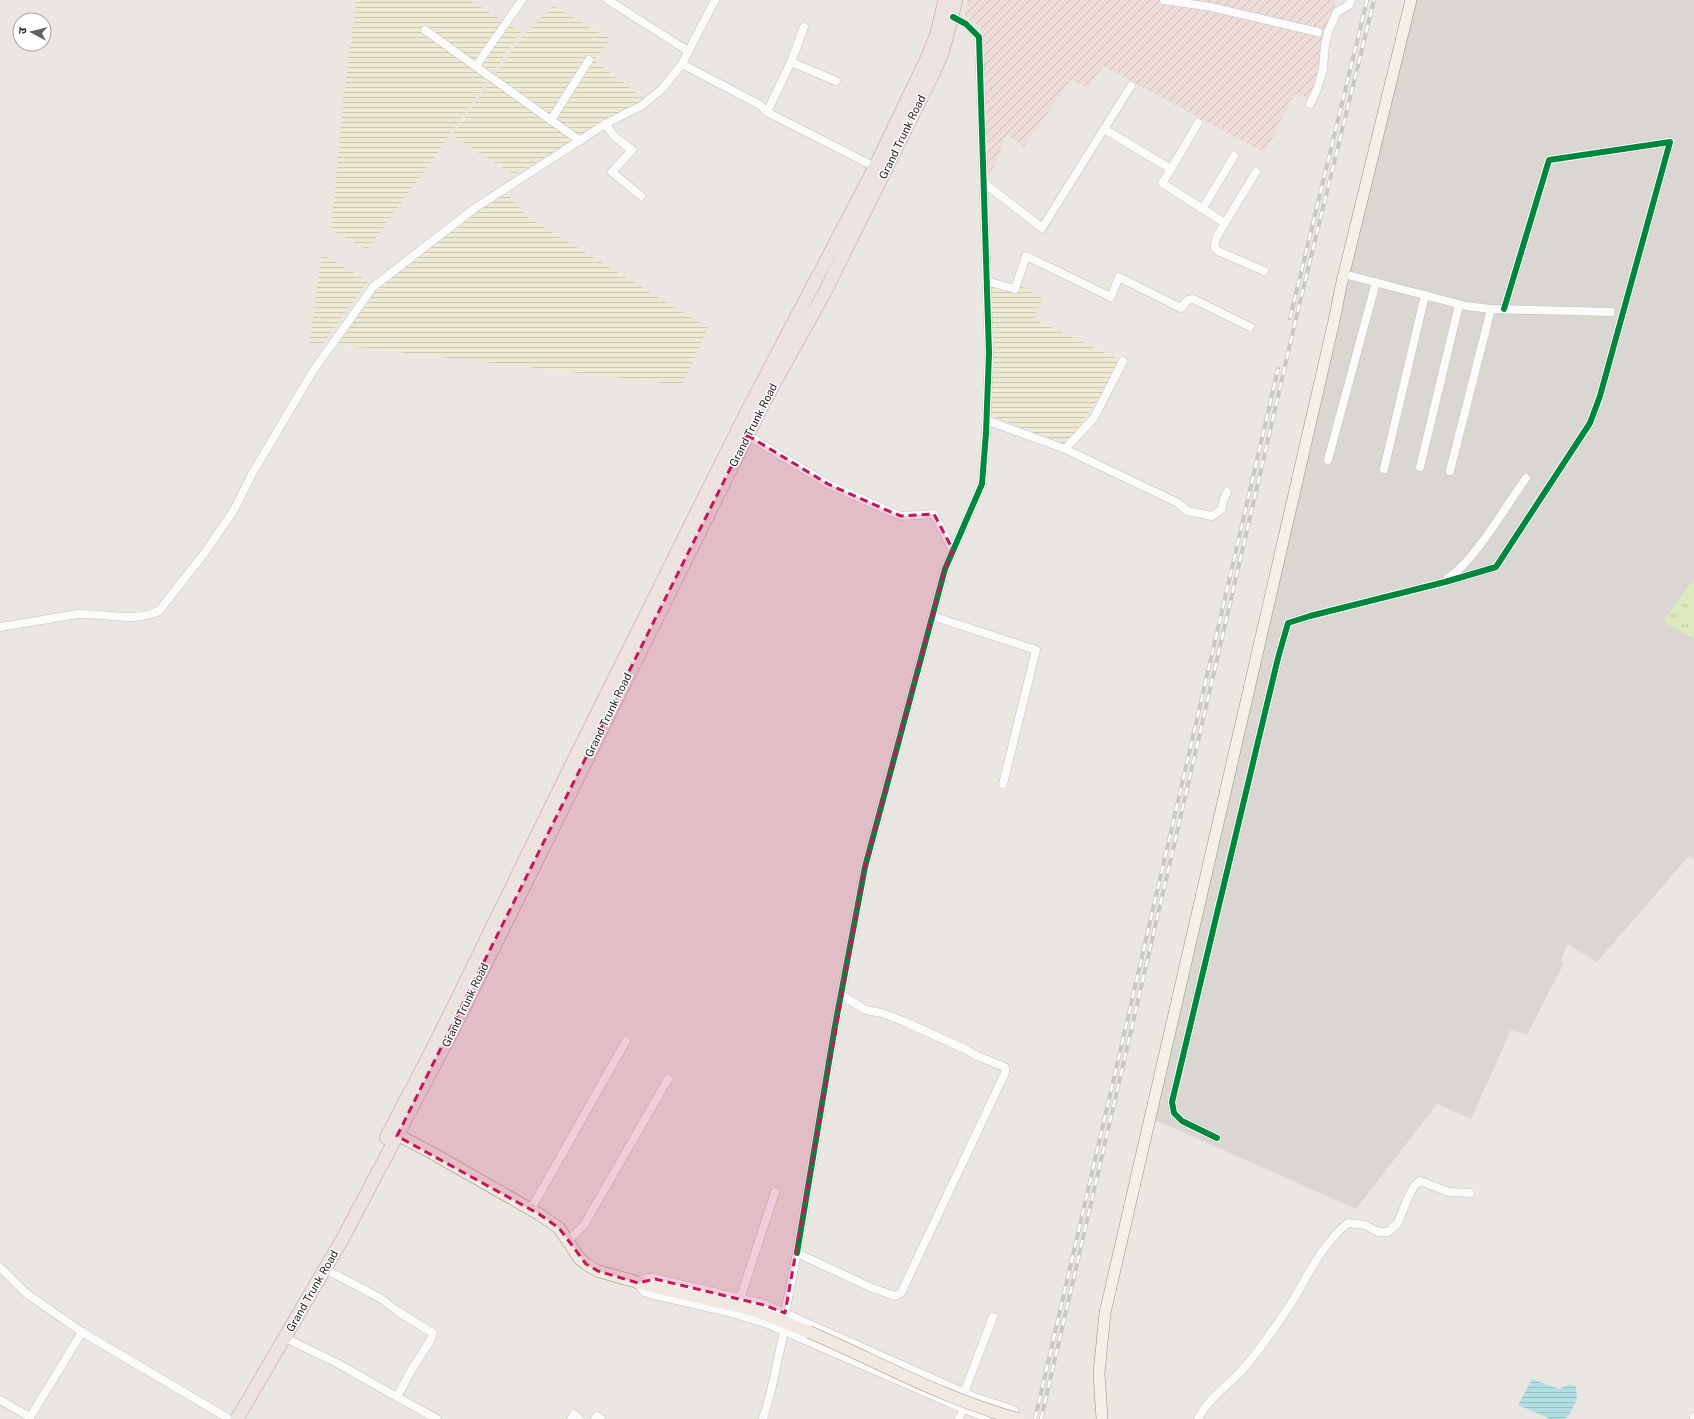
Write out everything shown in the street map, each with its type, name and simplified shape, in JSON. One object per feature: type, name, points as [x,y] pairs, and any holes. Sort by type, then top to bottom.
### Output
[{"type":"highway","name":"Grand Trunk Road","points":[[237,1419],[325,1269],[394,1134],[437,1040],[563,782],[741,424],[875,167],[928,56],[936,36],[945,0]]},
{"type":"highway","name":"Grand Trunk Road","points":[[229,1419],[320,1266],[455,1026],[747,435],[825,292],[877,187],[943,51],[953,17],[956,0]]},
{"type":"main road","points":[[1102,1419],[1099,1373],[1105,1313],[1344,274],[1411,0]]},
{"type":"main road","points":[[394,1134],[432,1153],[531,1209],[559,1228],[568,1242],[586,1264],[598,1271],[638,1283],[754,1310],[809,1332],[950,1395],[977,1406],[1018,1419]]},
{"type":"street","points":[[476,66],[522,0]]},
{"type":"street","points":[[608,0],[688,51]]},
{"type":"street","points":[[0,627],[78,614],[138,618],[149,616],[160,611],[206,551],[234,510],[252,474],[313,370],[373,287],[475,208],[605,124],[641,106],[657,93],[682,64],[715,0]]},
{"type":"street","points":[[1164,0],[1211,4],[1318,32]]},
{"type":"street","points":[[1310,104],[1318,87],[1323,68],[1324,45],[1328,32],[1337,12],[1349,5],[1351,0]]},
{"type":"street","points":[[785,1314],[865,867],[944,569],[982,484],[989,353],[979,37],[966,24],[953,17]]},
{"type":"street","points":[[767,112],[791,62],[804,27]]},
{"type":"street","points":[[425,30],[580,141]]},
{"type":"street","points":[[551,120],[589,60]]},
{"type":"street","points":[[791,62],[836,81]]},
{"type":"street","points":[[682,64],[760,105],[767,112],[875,167]]},
{"type":"street","points":[[984,183],[1042,228],[1131,86]]},
{"type":"street","points":[[605,124],[615,137],[632,150],[612,172],[641,196]]},
{"type":"street","points":[[1198,124],[1162,183],[1225,223]]},
{"type":"street","points":[[1104,129],[1171,169]]},
{"type":"street","points":[[1217,1138],[1182,1121],[1174,1113],[1172,1102],[1278,658],[1288,623],[1496,567],[1590,423],[1600,396],[1670,142],[1549,160],[1504,308]]},
{"type":"street","points":[[1203,208],[1234,156]]},
{"type":"street","points":[[1256,172],[1216,236],[1214,243],[1215,248],[1218,251],[1264,271]]},
{"type":"street","points":[[986,281],[1015,289],[1026,256],[1111,297],[1119,277],[1181,308],[1188,300],[1193,299],[1250,327]]},
{"type":"street","points":[[1344,274],[1459,304],[1491,309],[1504,308],[1611,312]]},
{"type":"street","points":[[1328,460],[1376,282]]},
{"type":"street","points":[[1384,469],[1425,295]]},
{"type":"street","points":[[1420,467],[1459,304]]},
{"type":"street","points":[[1450,471],[1491,309]]},
{"type":"street","points":[[1065,450],[1094,418],[1123,360]]},
{"type":"street","points":[[986,420],[1017,430],[1065,450],[1178,503],[1187,511],[1212,516],[1222,509],[1223,501],[1227,492]]},
{"type":"street","points":[[747,435],[828,484],[884,509],[901,516],[934,514],[953,550]]},
{"type":"street","points":[[1441,583],[1458,571],[1471,555],[1526,478]]},
{"type":"street","points":[[932,616],[1036,650],[1003,784]]},
{"type":"street","points":[[796,1253],[872,1288],[895,1296],[901,1293],[1005,1073],[1005,1067],[977,1056],[903,1021],[882,1013],[866,1010],[841,995]]},
{"type":"street","points":[[531,1209],[626,1040]]},
{"type":"street","points":[[568,1242],[584,1226],[668,1079]]},
{"type":"street","points":[[1198,1419],[1219,1392],[1243,1370],[1290,1304],[1306,1275],[1335,1233],[1348,1223],[1365,1225],[1378,1232],[1388,1232],[1398,1223],[1414,1186],[1420,1181],[1449,1192],[1470,1193]]},
{"type":"street","points":[[740,1299],[775,1192]]},
{"type":"street","points":[[0,1267],[27,1294],[82,1332],[229,1419]]},
{"type":"street","points":[[325,1269],[382,1299],[397,1311],[433,1333],[430,1341],[412,1369],[406,1383],[397,1397]]},
{"type":"street","points":[[1001,1419],[985,1416],[962,1407],[768,1323],[732,1312],[654,1294],[645,1291],[638,1283],[648,1279],[654,1279],[764,1305],[964,1394],[1013,1411],[1014,1414],[1011,1419]]},
{"type":"street","points":[[959,1419],[964,1394],[993,1317]]},
{"type":"street","points":[[763,1419],[771,1391],[784,1331]]},
{"type":"street","points":[[0,1400],[29,1418],[82,1332]]},
{"type":"street","points":[[285,1338],[337,1363],[437,1419]]},
{"type":"street","points":[[571,1419],[574,1414],[580,1419]]},
{"type":"street","points":[[595,1419],[597,1416],[602,1419]]},
{"type":"highlighted area","points":[[747,435],[828,484],[884,509],[901,516],[934,514],[953,550],[945,569],[865,867],[785,1313],[764,1305],[655,1279],[638,1283],[598,1271],[586,1264],[559,1228],[539,1214],[397,1136]]},
{"type":"shaded area","points":[[356,0],[469,0],[521,32],[434,158],[367,250],[331,229],[343,102]]},
{"type":"shaded area","points":[[968,0],[1336,0],[1314,98],[1294,94],[1265,153],[1103,66],[1089,88],[1070,80],[1024,147],[1007,135],[989,178],[981,28],[965,16]]},
{"type":"shaded area","points":[[1415,0],[1694,0],[1694,859],[1688,857],[1597,962],[1567,944],[1561,961],[1564,963],[1527,1035],[1511,1030],[1471,1119],[1437,1104],[1356,1209],[1151,1118],[1347,285],[1350,265]]},
{"type":"shaded area","points":[[554,6],[610,39],[594,60],[644,99],[514,175],[452,135],[523,35]]},
{"type":"shaded area","points":[[504,189],[526,216],[708,328],[682,385],[338,345],[373,287]]},
{"type":"shaded area","points":[[322,254],[368,281],[323,344],[309,344]]},
{"type":"shaded area","points":[[1017,284],[1043,299],[1033,319],[1123,361],[1067,446],[987,414],[987,286]]},
{"type":"green space","points":[[1694,579],[1694,639],[1663,621]]},
{"type":"water","points":[[1532,1379],[1559,1389],[1570,1384],[1576,1387],[1577,1399],[1569,1415],[1565,1419],[1551,1419],[1518,1405]]},
{"type":"taxiway","points":[[1652,473],[1641,485],[1626,489],[1611,480],[1605,463],[1694,143]]},
{"type":"taxiway","points":[[1554,611],[1576,627],[1633,652],[1694,674]]},
{"type":"runway","points":[[1394,829],[1554,611],[1694,415]]},
{"type":"railway","points":[[1290,318],[1367,0]]},
{"type":"railway","points":[[1041,1419],[1298,310],[1374,0]]},
{"type":"railway","points":[[1035,1419],[1278,369]]},
{"type":"cycle path","points":[[797,1253],[835,1026],[865,867],[945,569],[982,484],[986,433],[989,353],[979,37],[966,24],[953,17]]},
{"type":"cycle path","points":[[1217,1138],[1182,1121],[1174,1113],[1172,1102],[1278,658],[1288,623],[1310,616],[1445,582],[1496,567],[1590,423],[1600,396],[1670,142],[1549,160],[1504,309]]}]
